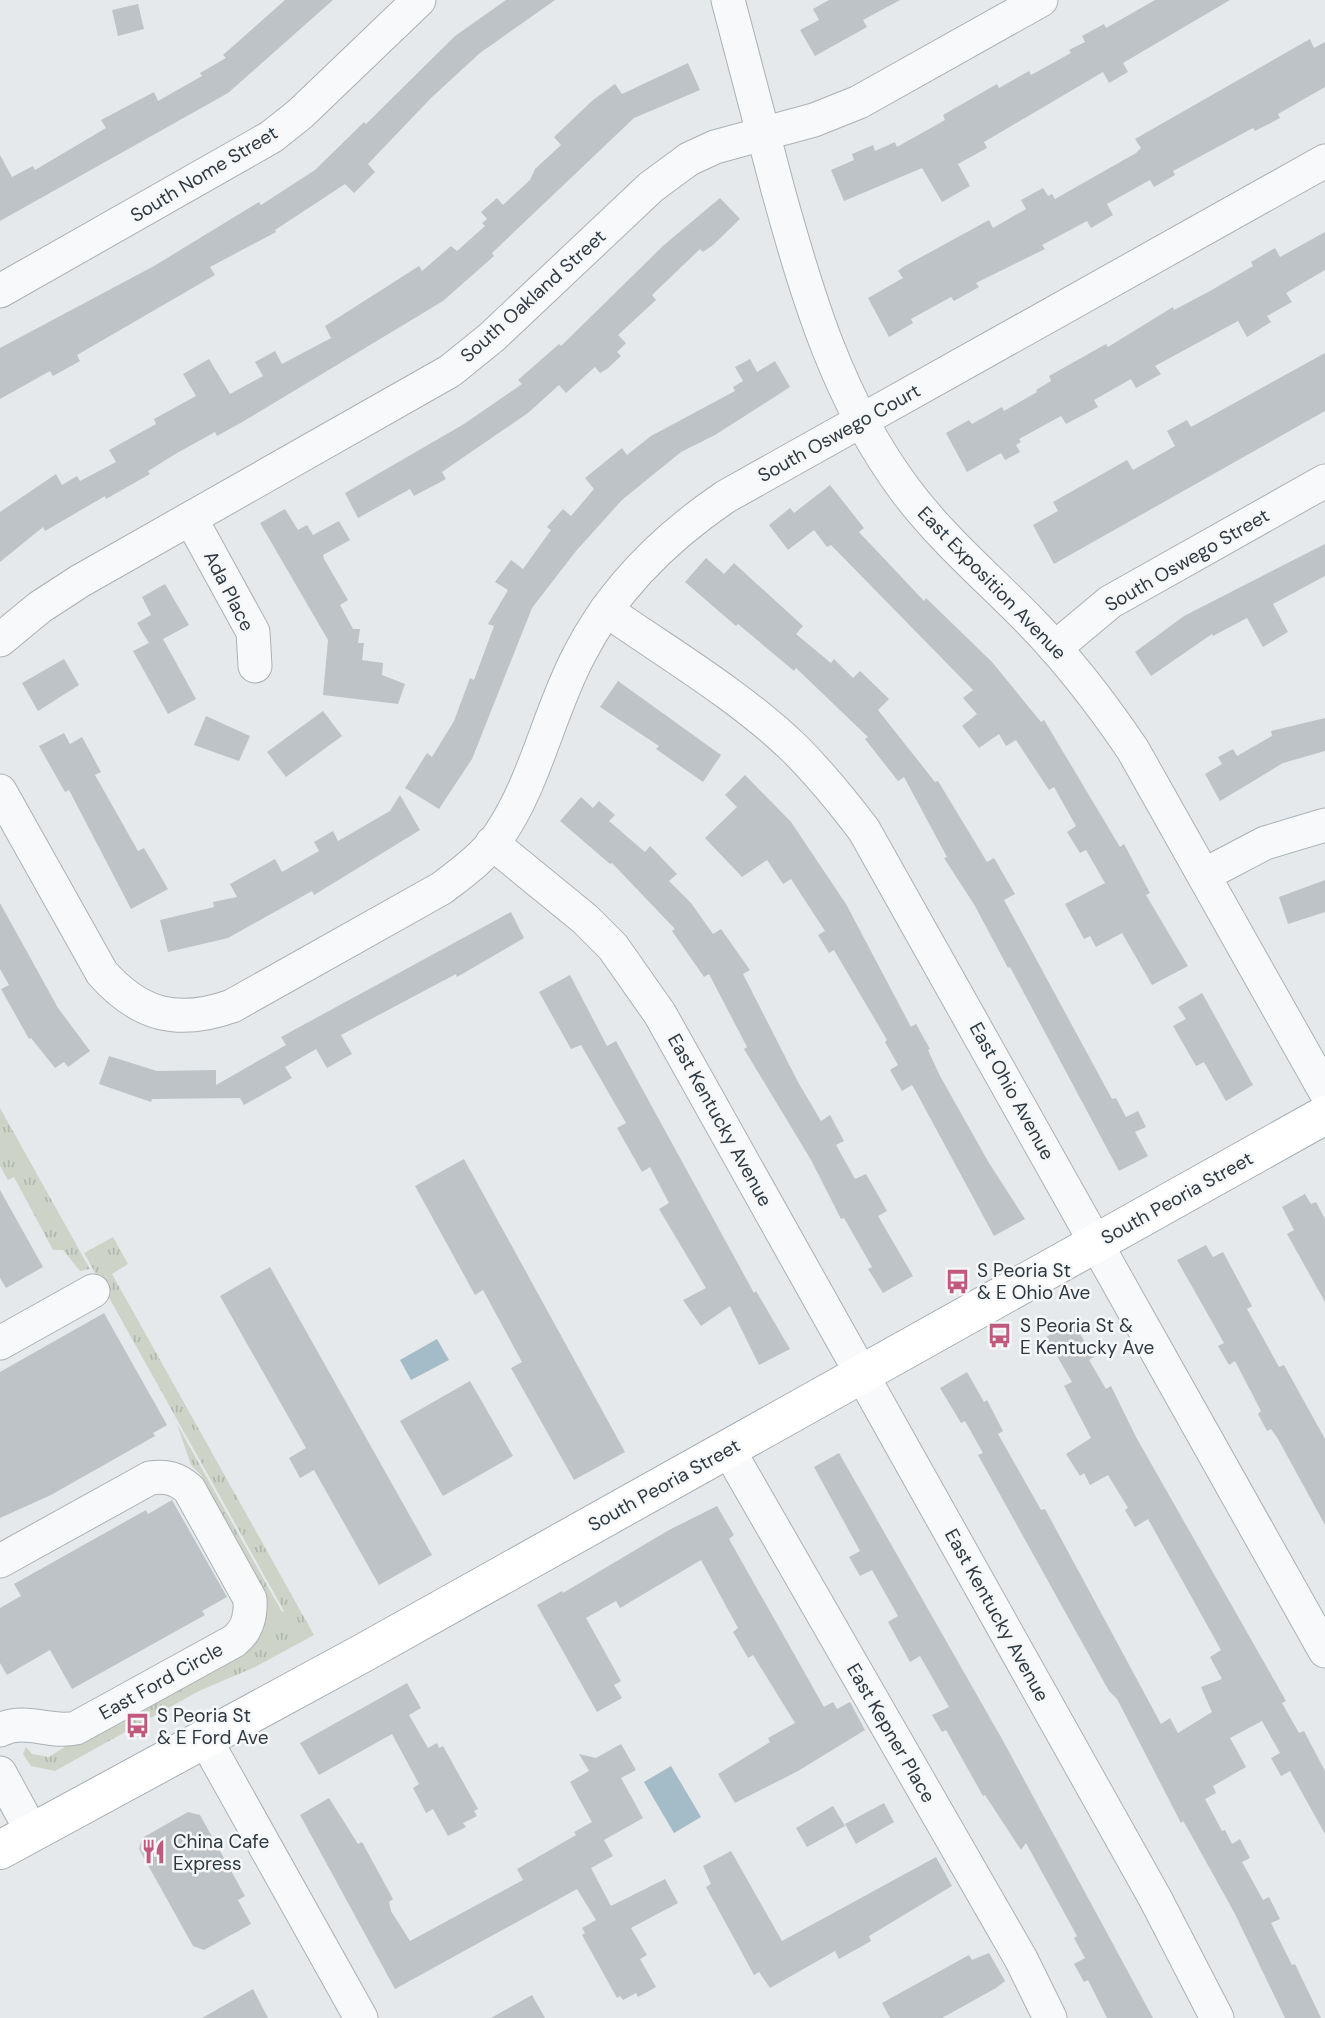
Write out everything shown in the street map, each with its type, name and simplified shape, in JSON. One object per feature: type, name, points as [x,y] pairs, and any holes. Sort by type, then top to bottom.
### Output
[{"type":"main road","name":"South Peoria Street","points":[[16,1841],[319,1677],[1325,1115]]},
{"type":"street","name":"South Nome Street","points":[[0,291],[271,137],[300,114],[419,0]]},
{"type":"street","name":"East Exposition Avenue","points":[[728,0],[807,295],[830,359],[861,421],[926,516],[972,567],[1055,648],[1087,686],[1133,750],[1325,1091]]},
{"type":"street","name":"South Oakland Street","points":[[0,640],[40,607],[80,581],[450,371],[492,337],[665,175],[715,147],[814,120],[859,102],[1041,0]]},
{"type":"street","name":"South Oswego Court","points":[[492,844],[516,807],[579,654],[606,610],[659,547],[691,520],[725,497],[1325,161]]},
{"type":"street","name":"South Oswego Street","points":[[1055,648],[1110,602],[1325,481]]},
{"type":"street","name":"Ada Place","points":[[191,519],[253,632],[256,666]]},
{"type":"street","name":"East Ohio Avenue","points":[[606,610],[753,713],[794,748],[831,787],[887,868],[1325,1651]]},
{"type":"street","points":[[0,791],[102,973],[134,1002],[158,1013],[180,1016],[207,1015],[232,1006],[442,888],[468,869],[492,844]]},
{"type":"street","points":[[1204,875],[1265,843],[1325,825]]},
{"type":"street","name":"East Kentucky Avenue","points":[[492,844],[585,919],[637,977],[1155,1898],[1217,2018]]},
{"type":"street","points":[[0,1343],[93,1291]]},
{"type":"street","name":"East Kepner Place","points":[[728,1449],[1021,1959],[1050,2018]]},
{"type":"street","name":"East Ford Circle","points":[[0,1561],[150,1478],[164,1476],[178,1480],[189,1489],[250,1599],[251,1613],[247,1627],[234,1641],[76,1728],[62,1731],[27,1723],[13,1724],[0,1730]]},
{"type":"street","points":[[204,1737],[361,2018]]},
{"type":"street","points":[[0,1773],[16,1841]]},
{"type":"green space","points":[[0,1108],[90,1269],[80,1271],[63,1250],[53,1250],[14,1177],[8,1180],[0,1166]]},
{"type":"green space","points":[[113,1237],[128,1264],[112,1274],[314,1635],[255,1667],[199,1691],[55,1771],[31,1766],[23,1754],[26,1747],[32,1754],[49,1757],[91,1730],[264,1598],[201,1475],[191,1465],[177,1424],[282,1612],[284,1611],[84,1253]]},
{"type":"water","points":[[437,1339],[449,1360],[411,1380],[400,1360]]},
{"type":"water","points":[[671,1766],[701,1817],[674,1833],[644,1782]]},
{"type":"building","points":[[285,0],[333,0],[228,93],[0,221],[0,155],[12,177],[33,166],[35,170],[106,128],[101,120],[154,92],[158,101],[202,76],[200,73],[226,58],[223,55]]},
{"type":"building","points":[[506,0],[555,0],[480,53],[431,98],[368,164],[375,172],[354,193],[345,184],[275,230],[276,232],[210,267],[215,275],[77,355],[80,361],[53,376],[50,371],[0,399],[0,348],[154,266],[259,202],[261,205],[315,170],[455,36]]},
{"type":"building","points":[[829,0],[900,0],[863,20],[867,27],[815,56],[800,30],[819,20],[813,9]]},
{"type":"building","points":[[1155,0],[1230,0],[1123,63],[1128,72],[1109,83],[1103,72],[984,142],[987,148],[958,164],[970,186],[942,202],[922,168],[844,201],[831,170],[854,160],[852,154],[873,145],[875,151],[895,142],[897,147],[945,120],[943,115],[997,84],[999,88],[1029,71],[1031,75],[1071,53],[1069,50],[1085,42],[1082,36],[1104,24],[1106,28]]},
{"type":"building","points":[[138,4],[144,29],[118,36],[112,10]]},
{"type":"building","points":[[1310,39],[1314,48],[1325,42],[1325,87],[1278,114],[1280,118],[1255,131],[1253,128],[1173,171],[1175,175],[1154,187],[1150,180],[1107,204],[1113,215],[1091,228],[1087,221],[1042,245],[1045,249],[976,283],[979,287],[954,301],[951,297],[911,319],[913,323],[889,337],[868,298],[903,278],[898,271],[903,267],[989,220],[993,228],[1026,209],[1021,200],[1043,188],[1048,196],[1052,194],[1055,199],[1136,153],[1141,148],[1135,139]]},
{"type":"building","points":[[688,63],[700,90],[634,118],[492,253],[494,256],[443,301],[244,421],[217,436],[215,432],[177,453],[148,471],[150,474],[106,499],[105,496],[45,531],[43,527],[0,562],[0,512],[56,474],[62,485],[77,476],[80,481],[116,462],[109,450],[156,424],[154,419],[196,396],[183,374],[209,359],[230,394],[263,376],[255,362],[275,351],[282,364],[331,338],[325,326],[419,266],[422,271],[451,246],[457,251],[485,226],[482,223],[487,219],[481,212],[497,198],[503,205],[530,180],[535,169],[561,145],[554,137],[593,100],[615,84],[622,94]]},
{"type":"building","points":[[720,198],[740,219],[713,245],[703,252],[700,249],[652,295],[656,300],[618,335],[626,343],[617,352],[621,356],[607,369],[600,373],[595,367],[566,393],[559,385],[528,413],[442,472],[446,479],[414,496],[410,489],[358,518],[345,493],[464,424],[522,384],[518,380],[559,344],[561,346],[664,245]]},
{"type":"building","points":[[1325,232],[1325,270],[1286,293],[1292,302],[1267,316],[1271,322],[1247,337],[1238,321],[1155,366],[1161,374],[1136,388],[1131,379],[1094,400],[1098,407],[1066,424],[1061,416],[1019,439],[1021,442],[1016,445],[1020,452],[1005,460],[1001,453],[967,472],[946,433],[969,420],[972,424],[1002,407],[1004,411],[1037,392],[1036,390],[1051,381],[1049,376],[1106,344],[1108,347],[1173,307],[1174,310],[1210,291],[1253,266],[1251,262],[1275,248],[1280,257]]},
{"type":"building","points":[[1325,353],[1325,411],[1054,564],[1033,525],[1058,511],[1053,502],[1127,460],[1133,470],[1175,446],[1167,431],[1187,420],[1191,427]]},
{"type":"building","points":[[750,359],[757,372],[775,361],[790,387],[715,435],[681,452],[622,500],[576,551],[532,608],[472,759],[439,809],[405,788],[427,753],[432,757],[454,721],[470,678],[474,680],[494,626],[488,624],[508,590],[495,582],[511,560],[523,569],[551,530],[547,527],[563,509],[571,516],[594,489],[585,478],[622,448],[627,455],[651,436],[735,391],[733,387],[743,381],[735,367]]},
{"type":"building","points":[[830,485],[864,528],[859,532],[924,601],[926,598],[992,662],[1041,722],[1044,720],[1120,847],[1124,844],[1150,893],[1146,895],[1188,966],[1152,985],[1122,933],[1096,947],[1090,936],[1084,939],[1065,904],[1105,883],[1086,850],[1080,853],[1067,832],[1076,826],[1054,787],[1049,790],[1016,740],[1006,746],[999,734],[979,748],[962,726],[977,714],[963,698],[973,690],[831,545],[827,547],[814,530],[788,550],[769,525],[790,508],[794,513]]},
{"type":"building","points":[[285,509],[298,530],[307,525],[313,535],[339,521],[350,540],[323,555],[324,559],[348,600],[340,605],[353,629],[360,629],[358,643],[364,643],[362,660],[383,663],[382,675],[405,684],[398,704],[323,695],[328,640],[260,523]]},
{"type":"building","points":[[1325,544],[1325,576],[1273,604],[1288,632],[1263,647],[1247,618],[1213,636],[1212,634],[1151,676],[1135,652],[1184,616]]},
{"type":"building","points":[[706,558],[724,574],[734,563],[803,626],[796,634],[831,663],[834,659],[853,678],[860,671],[889,699],[878,710],[935,782],[938,781],[987,862],[994,858],[1015,894],[1004,900],[1112,1099],[1116,1098],[1126,1117],[1138,1111],[1146,1127],[1135,1132],[1148,1156],[1119,1171],[1010,967],[1008,968],[975,906],[944,858],[947,857],[904,777],[898,781],[865,739],[868,737],[796,668],[794,671],[685,582]]},
{"type":"building","points":[[165,584],[189,625],[163,639],[196,699],[168,714],[133,651],[149,643],[137,623],[151,615],[142,597]]},
{"type":"building","points":[[64,659],[79,685],[38,711],[22,683]]},
{"type":"building","points":[[618,681],[721,755],[703,782],[656,749],[659,746],[600,707]]},
{"type":"building","points":[[323,711],[342,736],[286,777],[267,752]]},
{"type":"building","points":[[206,716],[250,736],[239,761],[194,745]]},
{"type":"building","points":[[1325,718],[1325,751],[1283,763],[1220,801],[1205,774],[1222,764],[1218,757],[1233,749],[1237,756],[1272,736],[1271,731]]},
{"type":"building","points":[[64,733],[70,744],[82,737],[101,772],[95,775],[138,851],[144,848],[168,889],[131,909],[69,790],[65,792],[39,746]]},
{"type":"building","points":[[745,775],[791,822],[846,904],[911,1027],[916,1024],[930,1049],[928,1050],[940,1076],[989,1163],[1025,1219],[994,1236],[912,1085],[902,1091],[890,1070],[898,1065],[885,1042],[887,1040],[834,950],[829,953],[818,935],[825,931],[791,879],[783,884],[767,860],[742,877],[705,838],[737,807],[725,795]]},
{"type":"building","points":[[400,795],[420,830],[314,895],[312,891],[228,938],[168,952],[160,920],[214,907],[213,902],[237,897],[230,884],[275,859],[282,872],[319,851],[314,842],[333,831],[338,841],[390,811]]},
{"type":"building","points":[[581,797],[593,808],[599,801],[615,815],[609,821],[645,852],[650,846],[677,874],[669,881],[691,903],[713,934],[721,929],[750,970],[743,974],[798,1082],[821,1121],[830,1115],[844,1141],[836,1145],[855,1179],[866,1174],[887,1211],[878,1216],[913,1276],[883,1293],[868,1269],[872,1267],[844,1218],[841,1219],[811,1160],[744,1049],[747,1047],[709,974],[704,977],[672,931],[675,929],[612,863],[560,821]]},
{"type":"building","points":[[1325,880],[1325,912],[1288,924],[1279,897]]},
{"type":"building","points":[[0,903],[58,1008],[90,1051],[68,1067],[64,1062],[55,1068],[31,1038],[29,1039],[1,989],[9,985],[0,969]]},
{"type":"building","points":[[511,912],[524,938],[457,977],[456,974],[341,1035],[352,1054],[327,1068],[316,1049],[285,1067],[292,1078],[244,1105],[240,1098],[152,1099],[151,1102],[99,1084],[109,1056],[157,1071],[216,1070],[216,1085],[286,1045],[281,1037]]},
{"type":"building","points":[[570,975],[607,1046],[616,1041],[754,1293],[756,1291],[790,1349],[759,1365],[730,1306],[701,1326],[683,1300],[706,1288],[659,1209],[669,1203],[650,1167],[642,1172],[617,1128],[626,1123],[581,1045],[571,1049],[539,992]]},
{"type":"building","points":[[1202,993],[1253,1085],[1226,1101],[1204,1062],[1196,1066],[1173,1026],[1186,1019],[1178,1007]]},
{"type":"building","points":[[464,1159],[625,1452],[574,1480],[511,1368],[522,1362],[483,1290],[475,1295],[415,1186]]},
{"type":"building","points":[[0,1190],[43,1267],[6,1288],[0,1278]]},
{"type":"building","points":[[1305,1194],[1311,1204],[1316,1202],[1325,1219],[1325,1302],[1287,1234],[1294,1230],[1282,1207]]},
{"type":"building","points":[[1206,1245],[1213,1257],[1223,1252],[1252,1306],[1247,1309],[1279,1367],[1284,1365],[1325,1439],[1325,1525],[1278,1439],[1271,1429],[1267,1431],[1258,1414],[1261,1411],[1235,1361],[1229,1365],[1218,1346],[1224,1343],[1177,1260]]},
{"type":"building","points":[[270,1267],[432,1555],[379,1585],[314,1470],[300,1478],[289,1458],[306,1448],[220,1296]]},
{"type":"building","points":[[104,1313],[167,1425],[153,1433],[155,1436],[51,1495],[0,1518],[0,1372]]},
{"type":"building","points":[[1073,1322],[1094,1357],[1089,1360],[1106,1389],[1111,1386],[1136,1437],[1286,1701],[1282,1703],[1299,1733],[1304,1731],[1325,1771],[1325,1834],[1290,1771],[1281,1776],[1271,1758],[1280,1753],[1262,1721],[1230,1738],[1246,1767],[1213,1786],[1216,1793],[1205,1799],[1232,1844],[1240,1839],[1250,1858],[1242,1862],[1263,1900],[1269,1897],[1280,1919],[1271,1923],[1292,1965],[1295,1964],[1321,2018],[1285,2018],[1235,1914],[1183,1821],[1181,1823],[1117,1699],[1109,1691],[978,1455],[983,1453],[965,1421],[961,1423],[940,1388],[967,1372],[984,1402],[987,1400],[1003,1431],[998,1434],[1041,1510],[1045,1509],[1161,1724],[1170,1718],[1178,1733],[1212,1712],[1201,1687],[1222,1679],[1210,1657],[1221,1650],[1148,1519],[1135,1527],[1125,1510],[1128,1508],[1108,1475],[1090,1485],[1084,1473],[1080,1476],[1066,1454],[1091,1438],[1064,1386],[1072,1382],[1046,1337]]},
{"type":"building","points":[[470,1381],[513,1456],[443,1496],[400,1421]]},
{"type":"building","points":[[839,1453],[1002,1739],[1153,2018],[1107,2018],[1088,1980],[1084,1982],[1074,1964],[1085,1958],[1074,1938],[1077,1936],[1026,1843],[1021,1850],[985,1795],[983,1796],[946,1730],[942,1732],[932,1715],[949,1707],[920,1656],[910,1662],[888,1622],[898,1616],[872,1570],[860,1576],[849,1557],[860,1551],[814,1467]]},
{"type":"building","points":[[172,1500],[227,1597],[202,1611],[205,1615],[72,1689],[50,1650],[7,1675],[0,1663],[0,1608],[21,1596],[14,1584],[146,1510],[148,1514]]},
{"type":"building","points":[[717,1506],[734,1535],[729,1539],[824,1707],[833,1702],[837,1709],[850,1702],[865,1730],[798,1771],[735,1803],[718,1774],[770,1742],[768,1738],[795,1723],[753,1655],[748,1658],[733,1632],[738,1628],[701,1560],[620,1608],[616,1601],[586,1618],[621,1681],[614,1685],[622,1698],[597,1712],[537,1605],[562,1591],[563,1593],[669,1530]]},
{"type":"building","points":[[407,1683],[421,1708],[409,1715],[428,1748],[437,1743],[439,1748],[443,1746],[478,1809],[474,1811],[477,1816],[463,1823],[466,1827],[448,1836],[433,1809],[426,1813],[413,1788],[419,1784],[392,1734],[319,1775],[300,1743]]},
{"type":"building","points":[[621,1744],[636,1770],[621,1778],[643,1818],[604,1840],[613,1856],[591,1868],[611,1906],[665,1879],[678,1903],[631,1928],[647,1955],[640,1959],[656,1987],[638,1997],[636,1993],[623,2000],[620,1996],[617,1998],[582,1935],[585,1933],[582,1928],[596,1920],[577,1889],[395,1989],[300,1815],[329,1798],[358,1844],[362,1842],[393,1899],[389,1902],[391,1911],[410,1941],[523,1880],[517,1869],[576,1835],[574,1832],[592,1822],[570,1782],[589,1771],[579,1754],[596,1758]]},
{"type":"building","points":[[884,1803],[894,1822],[856,1844],[845,1824]]},
{"type":"building","points":[[833,1806],[845,1826],[807,1847],[796,1828]]},
{"type":"building","points":[[188,1812],[200,1815],[245,1896],[238,1900],[251,1924],[204,1950],[193,1946],[139,1849],[142,1838]]},
{"type":"building","points":[[731,1851],[782,1941],[936,1857],[952,1886],[869,1936],[871,1941],[839,1959],[835,1951],[770,1988],[759,1972],[754,1975],[706,1887],[711,1884],[703,1866]]},
{"type":"building","points":[[989,1953],[1005,1981],[996,1988],[942,2018],[890,2018],[882,2003],[969,1955],[972,1960]]},
{"type":"building","points":[[253,1989],[268,2018],[202,2018]]},
{"type":"building","points":[[532,1995],[545,2018],[491,2018]]},
{"type":"place","name":"S Peoria St & E Ohio Ave","points":[[957,1281]]},
{"type":"place","name":"S Peoria St & E Kentucky Ave","points":[[1000,1336]]},
{"type":"place","name":"S Peoria St & E Ford Ave","points":[[137,1726]]},
{"type":"place","name":"China Cafe Express","points":[[153,1852]]}]
